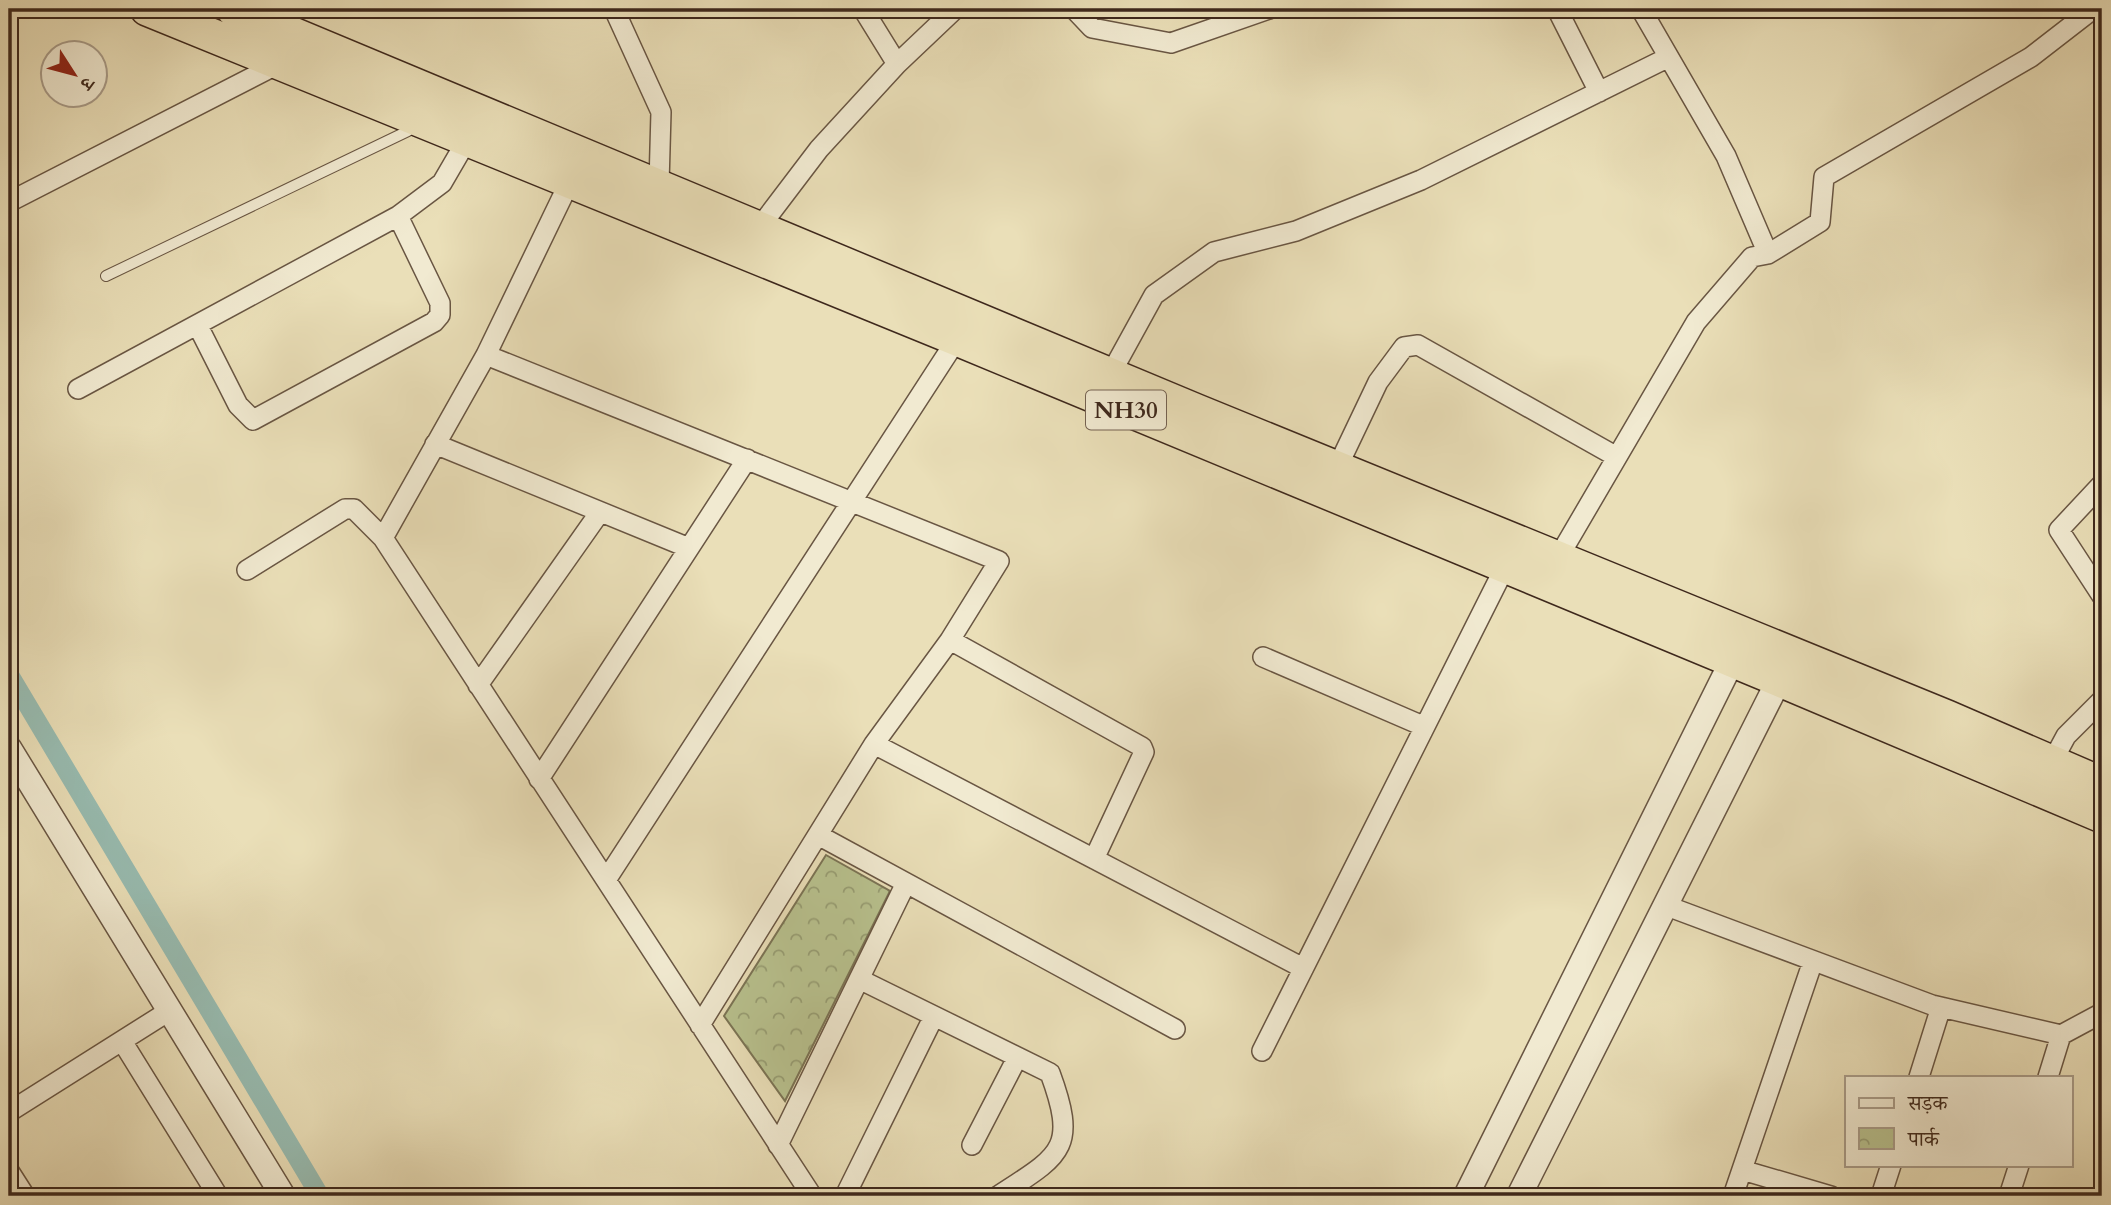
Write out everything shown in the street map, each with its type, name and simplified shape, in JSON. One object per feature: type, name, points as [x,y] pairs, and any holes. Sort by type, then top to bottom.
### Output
[{"type":"highway","name":"NH30","points":[[147,9],[1505,567],[1739,647],[2052,762],[2102,784]]},
{"type":"highway","name":"NH30","points":[[248,11],[1111,375],[1559,558],[1739,647]]},
{"type":"highway","name":"NH30","points":[[1786,666],[2102,816]]},
{"type":"street","points":[[614,9],[661,112],[659,184]]},
{"type":"street","points":[[863,9],[897,64]]},
{"type":"street","points":[[759,228],[819,149],[897,64],[955,9]]},
{"type":"street","points":[[1074,9],[1092,28],[1171,43],[1269,9]]},
{"type":"street","points":[[1557,9],[1600,92]]},
{"type":"street","points":[[1641,9],[1726,156],[1768,254]]},
{"type":"street","points":[[1559,558],[1696,322],[1752,257],[1768,254],[1820,222],[1824,177],[2031,57],[2092,9]]},
{"type":"street","points":[[1111,375],[1154,295],[1214,251],[1309,226],[1420,180],[1667,58]]},
{"type":"street","points":[[9,201],[280,63]]},
{"type":"street","points":[[78,388],[198,326],[398,216],[442,183],[467,140]]},
{"type":"street","points":[[383,538],[486,355],[569,183]]},
{"type":"street","points":[[198,326],[238,405],[253,420],[434,322],[440,315],[440,303],[398,216]]},
{"type":"street","points":[[606,880],[957,340]]},
{"type":"street","points":[[1337,468],[1378,382],[1404,347],[1418,345],[1617,457]]},
{"type":"street","points":[[486,355],[999,561],[950,640],[874,744],[700,1025]]},
{"type":"street","points":[[435,444],[689,548]]},
{"type":"street","points":[[539,779],[747,459]]},
{"type":"street","points":[[2100,489],[2059,530],[2102,596]]},
{"type":"street","points":[[247,570],[345,509],[354,509],[383,538],[812,1196]]},
{"type":"street","points":[[478,685],[600,512]]},
{"type":"street","points":[[1262,1051],[1505,567]]},
{"type":"street","points":[[950,640],[1142,747],[1144,752],[1094,859]]},
{"type":"street","points":[[1466,1196],[1739,647]]},
{"type":"street","points":[[1263,657],[1423,726]]},
{"type":"street","points":[[1519,1196],[1786,666]]},
{"type":"street","points":[[2052,762],[2066,736],[2102,701]]},
{"type":"street","points":[[874,744],[1303,968]]},
{"type":"street","points":[[9,748],[283,1196]]},
{"type":"street","points":[[818,835],[1175,1029]]},
{"type":"street","points":[[778,1145],[906,883]]},
{"type":"street","points":[[1667,906],[1941,1007],[2062,1034],[2102,1013]]},
{"type":"street","points":[[1733,1196],[1813,961]]},
{"type":"street","points":[[859,979],[933,1018],[1050,1073],[1065,1131],[1050,1159],[998,1196]]},
{"type":"street","points":[[1919,1076],[1941,1007]]},
{"type":"street","points":[[9,1112],[169,1011]]},
{"type":"street","points":[[845,1196],[933,1018]]},
{"type":"street","points":[[2048,1076],[2062,1034]]},
{"type":"street","points":[[122,1041],[218,1196]]},
{"type":"street","points":[[972,1145],[1017,1058]]},
{"type":"street","points":[[1881,1196],[1891,1166]]},
{"type":"street","points":[[2009,1196],[2019,1166]]},
{"type":"street","points":[[1742,1170],[1830,1196]]},
{"type":"street","points":[[9,1171],[25,1196]]},
{"type":"lane","points":[[106,276],[408,131],[413,118]]},
{"type":"green space","points":[[826,855],[890,891],[785,1101],[724,1016]]},
{"type":"waterway","points":[[9,674],[320,1196]]}]
